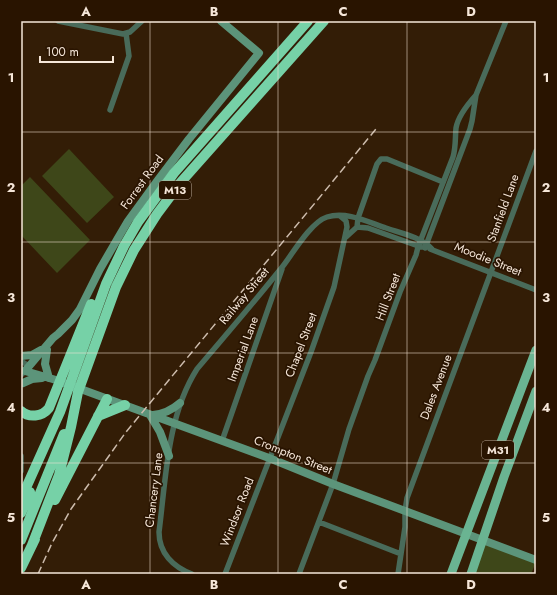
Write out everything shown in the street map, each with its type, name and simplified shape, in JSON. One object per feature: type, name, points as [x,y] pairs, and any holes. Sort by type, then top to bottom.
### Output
[{"type":"highway","name":"M13","points":[[21,514],[60,412],[106,284],[124,246],[138,222],[174,173],[308,21]]},
{"type":"highway","name":"M13","points":[[21,540],[64,434],[116,287],[134,250],[146,230],[181,182],[324,21]]},
{"type":"highway","points":[[21,421],[44,413],[51,405],[82,326],[108,268],[128,235],[138,222]]},
{"type":"highway","points":[[32,545],[58,475],[71,427],[78,392]]},
{"type":"highway","points":[[21,568],[107,399]]},
{"type":"highway","points":[[98,416],[127,406]]},
{"type":"highway","points":[[21,411],[32,416]]},
{"type":"highway","points":[[21,499],[60,412]]},
{"type":"main road","name":"M31","points":[[451,574],[536,350]]},
{"type":"main road","name":"M31","points":[[471,574],[484,540],[504,477],[536,391]]},
{"type":"street","points":[[58,21],[119,34],[130,32],[142,21]]},
{"type":"street","points":[[221,21],[250,45],[250,64]]},
{"type":"street","name":"Hill Street","points":[[427,246],[472,121],[476,95],[506,21]]},
{"type":"street","points":[[110,110],[129,56],[126,33]]},
{"type":"street","name":"Forrest Road","points":[[26,374],[53,338],[80,309],[100,269],[137,209],[189,139],[259,53],[250,45]]},
{"type":"street","name":"Hill Street","points":[[299,574],[333,484],[349,429],[394,307],[416,255],[456,148],[456,128],[460,117],[466,106],[476,95]]},
{"type":"street","points":[[460,117],[467,117],[472,121]]},
{"type":"street","name":"Stanfield Lane","points":[[491,272],[536,151]]},
{"type":"street","points":[[345,237],[357,227],[358,218],[377,164],[381,159],[387,159],[443,182]]},
{"type":"street","name":"Railway Street","points":[[173,423],[180,403],[197,369],[318,222],[326,217],[340,215],[358,218]]},
{"type":"street","name":"Chapel Street","points":[[269,458],[311,352],[334,287],[345,237],[346,224],[340,215]]},
{"type":"street","points":[[358,218],[419,244]]},
{"type":"street","points":[[357,227],[368,228],[427,246]]},
{"type":"street","name":"Moodie Street","points":[[427,246],[536,290]]},
{"type":"street","name":"Imperial Lane","points":[[222,441],[284,265]]},
{"type":"street","name":"Dales Avenue","points":[[398,574],[405,526],[407,498],[491,272]]},
{"type":"street","points":[[21,356],[32,355],[45,350],[45,364],[53,379],[32,379],[26,374],[21,361]]},
{"type":"street","name":"Crompton Street","points":[[26,374],[40,375],[96,394],[536,560]]},
{"type":"street","points":[[169,456],[160,432],[149,415],[164,413],[180,403]]},
{"type":"street","name":"Chancery Lane","points":[[173,423],[159,532],[160,542],[167,558],[182,570],[191,574]]},
{"type":"street","points":[[21,456],[21,471]]},
{"type":"street","name":"Windsor Road","points":[[225,574],[269,458]]},
{"type":"street","points":[[319,522],[401,554]]},
{"type":"green space","points":[[69,149],[114,197],[87,223],[42,176]]},
{"type":"green space","points":[[30,177],[90,240],[57,273],[21,235],[21,186]]},
{"type":"green space","points":[[484,540],[536,562],[531,574],[471,574]]},
{"type":"railway","points":[[38,574],[52,543],[71,509],[126,432],[376,129]]}]
